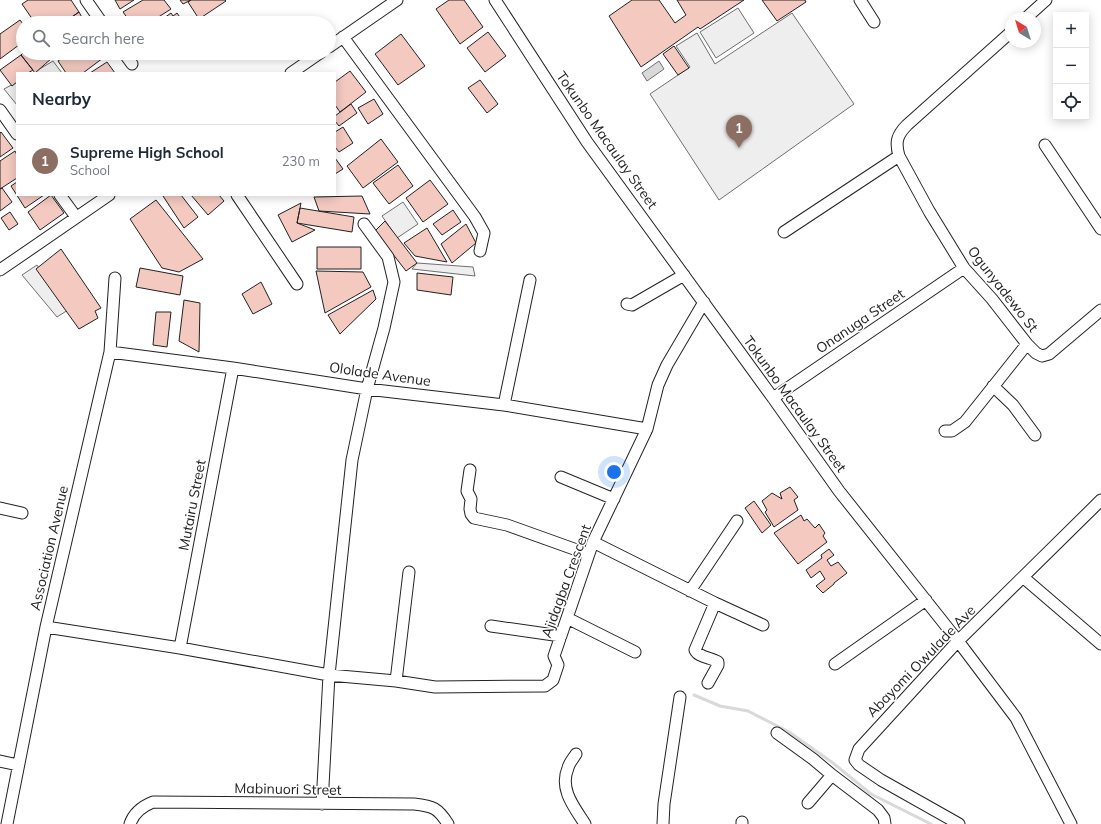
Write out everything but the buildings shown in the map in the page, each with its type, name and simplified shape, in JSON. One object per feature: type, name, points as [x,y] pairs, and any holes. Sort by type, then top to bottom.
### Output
[{"type":"street","points":[[86,0],[97,16]]},
{"type":"street","points":[[336,42],[397,0]]},
{"type":"street","points":[[860,0],[874,22]]},
{"type":"street","points":[[1033,12],[1046,0]]},
{"type":"street","name":"Tokunbo Macaulay Street","points":[[497,1],[587,142],[839,491],[958,641],[1016,718],[1071,824]]},
{"type":"street","points":[[343,37],[475,217],[484,233],[480,251]]},
{"type":"street","points":[[784,232],[899,156],[896,147],[900,132],[1005,37]]},
{"type":"street","points":[[129,60],[132,64]]},
{"type":"street","points":[[292,72],[310,60]]},
{"type":"street","points":[[0,110],[16,133]]},
{"type":"street","points":[[1045,145],[1101,229]]},
{"type":"street","name":"Ogunyadewo St","points":[[899,156],[964,268],[992,299],[1026,344],[1036,353],[1042,356],[1050,354],[1101,310]]},
{"type":"street","points":[[61,196],[76,217]]},
{"type":"street","points":[[0,270],[108,196]]},
{"type":"street","points":[[238,196],[297,284]]},
{"type":"street","points":[[322,804],[329,675],[352,460],[367,389],[384,328],[394,282],[388,258],[364,224]]},
{"type":"street","name":"Onanuga Street","points":[[773,398],[964,268]]},
{"type":"street","points":[[627,304],[632,305],[684,275]]},
{"type":"street","name":"Association Avenue","points":[[7,824],[46,627],[110,352],[115,278]]},
{"type":"street","points":[[504,405],[530,280]]},
{"type":"street","name":"Ajidagba Crescent","points":[[46,627],[180,648],[329,675],[396,681],[435,687],[545,686],[553,680],[558,665],[554,656],[588,554],[647,429],[658,385],[704,302]]},
{"type":"street","points":[[945,431],[952,431],[965,422],[1026,344]]},
{"type":"street","name":"Ololade Avenue","points":[[110,352],[233,368],[367,389],[504,405],[647,429]]},
{"type":"street","name":"Mutairu Street","points":[[180,648],[233,368]]},
{"type":"street","points":[[993,386],[1013,405],[1035,435]]},
{"type":"street","points":[[470,470],[467,491],[471,499],[471,514],[474,518],[507,525],[588,554]]},
{"type":"street","points":[[561,477],[614,499]]},
{"type":"street","name":"Abayomi Owulade Ave","points":[[959,824],[881,780],[859,765],[855,760],[858,749],[958,641],[1024,578],[1101,500]]},
{"type":"street","points":[[0,508],[22,513]]},
{"type":"street","points":[[690,591],[737,521]]},
{"type":"street","points":[[593,542],[763,626]]},
{"type":"street","points":[[396,681],[409,572]]},
{"type":"street","points":[[1024,578],[1101,644]]},
{"type":"street","points":[[835,664],[926,600]]},
{"type":"street","points":[[708,683],[718,665],[718,662],[696,653],[695,650],[715,603]]},
{"type":"street","points":[[567,618],[635,652]]},
{"type":"street","points":[[491,626],[561,636]]},
{"type":"street","points":[[663,824],[664,804],[680,697]]},
{"type":"street","points":[[777,733],[878,810],[884,818],[885,824]]},
{"type":"street","points":[[576,754],[565,777],[565,788],[570,801],[585,824]]},
{"type":"street","points":[[0,761],[18,765]]},
{"type":"street","points":[[808,803],[832,775]]},
{"type":"street","name":"Mabinuori Street","points":[[130,824],[142,806],[153,802],[414,804],[429,806],[441,812],[448,824]]},
{"type":"shaded area","points":[[738,8],[754,33],[716,58],[700,32]]},
{"type":"shaded area","points":[[792,13],[854,104],[719,200],[650,94],[690,67],[676,46],[697,33],[715,64]]},
{"type":"shaded area","points":[[53,61],[61,72],[35,72]]},
{"type":"shaded area","points":[[659,61],[664,69],[647,81],[642,73]]},
{"type":"shaded area","points":[[16,83],[16,104],[4,89]]},
{"type":"shaded area","points":[[403,202],[418,224],[397,238],[382,216]]},
{"type":"shaded area","points":[[417,263],[473,267],[475,276],[412,269]]},
{"type":"shaded area","points":[[37,265],[68,310],[57,317],[22,275]]},
{"type":"waterway","points":[[694,695],[720,706],[748,711],[789,732],[833,763],[871,794],[931,824]]},
{"type":"place","name":"Supreme High School","points":[[739,148]]}]
